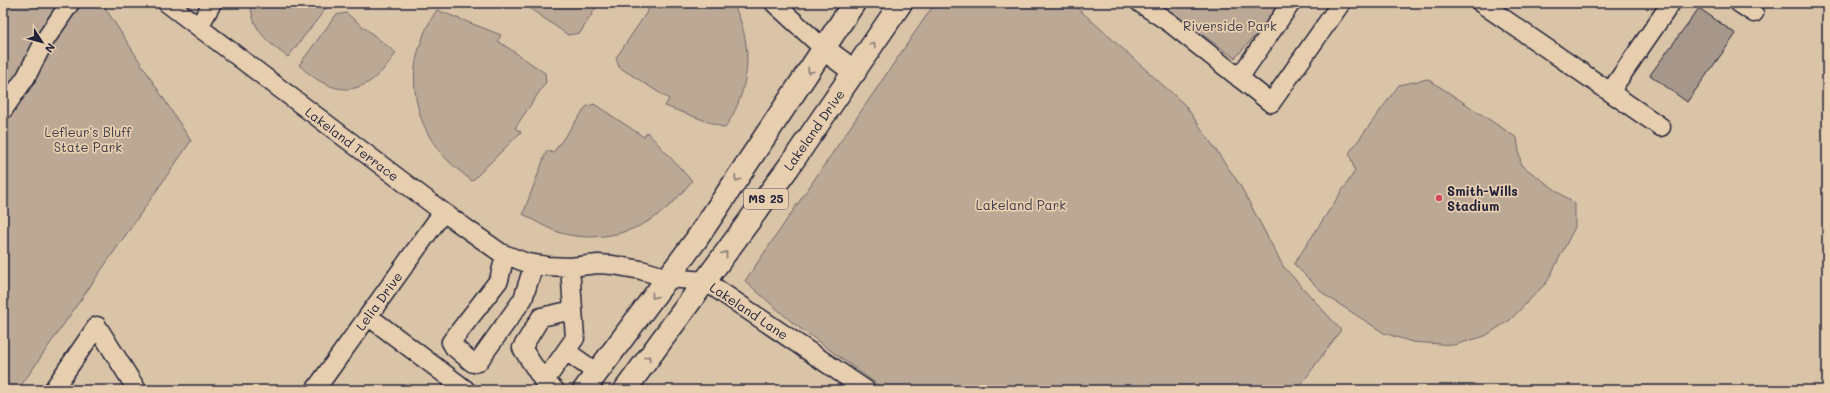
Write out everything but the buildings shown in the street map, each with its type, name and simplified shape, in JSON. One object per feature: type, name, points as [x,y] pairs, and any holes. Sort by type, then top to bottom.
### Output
[{"type":"highway","name":"MS 25","points":[[591,382],[696,240],[854,3]]},
{"type":"highway","name":"Lakeland Drive","points":[[625,390],[788,168],[901,3]]},
{"type":"highway","points":[[824,49],[855,72]]},
{"type":"street","points":[[3,110],[26,77],[46,40],[70,3]]},
{"type":"street","name":"Lakeland Terrace","points":[[167,3],[443,212],[505,255],[541,265]]},
{"type":"street","points":[[199,27],[212,3]]},
{"type":"street","points":[[774,3],[824,49]]},
{"type":"street","points":[[1140,3],[1170,23],[1271,103],[1341,3]]},
{"type":"street","points":[[1239,78],[1291,3]]},
{"type":"street","points":[[1480,3],[1661,127]]},
{"type":"street","points":[[1610,92],[1671,3]]},
{"type":"street","points":[[1739,3],[1754,14]]},
{"type":"street","name":"Lelia Drive","points":[[315,390],[443,212]]},
{"type":"street","points":[[505,255],[499,280],[451,342],[454,347],[473,362],[478,362],[523,299],[541,265]]},
{"type":"street","name":"Lakeland Lane","points":[[541,265],[570,267],[598,264],[613,265],[668,278],[705,281],[866,390]]},
{"type":"street","points":[[570,267],[575,338],[566,351],[550,386],[522,348],[541,317],[573,310]]},
{"type":"street","points":[[368,316],[466,390]]},
{"type":"street","points":[[53,390],[97,326],[137,390]]},
{"type":"street","points":[[566,351],[591,382]]},
{"type":"green space","name":"Lefleur's Bluff State Park","points":[[3,3],[102,3],[191,141],[18,390],[3,390]]},
{"type":"green space","points":[[251,3],[327,3],[327,7],[288,57],[268,41],[257,28]]},
{"type":"green space","points":[[522,3],[599,3],[580,33],[568,35]]},
{"type":"green space","points":[[646,3],[733,3],[740,20],[745,39],[747,66],[738,104],[725,128],[665,106],[669,99],[619,67],[616,58],[649,9],[643,6]]},
{"type":"green space","name":"Lakeland Park","points":[[935,3],[1072,3],[1185,105],[1240,185],[1283,266],[1341,330],[1297,390],[885,390],[793,323],[745,281]]},
{"type":"green space","name":"Riverside Park","points":[[1158,3],[1284,3],[1235,58]]},
{"type":"green space","points":[[437,10],[501,35],[498,41],[545,73],[546,82],[515,128],[521,132],[472,181],[447,160],[440,152],[431,140],[419,113],[415,84],[417,54],[426,28]]},
{"type":"green space","points":[[346,13],[396,53],[374,78],[363,85],[351,89],[339,88],[326,84],[313,77],[299,65],[336,15]]},
{"type":"green space","name":"Smith-Wills Stadium","points":[[1428,79],[1517,138],[1521,165],[1575,204],[1575,227],[1547,282],[1510,320],[1485,336],[1454,345],[1412,342],[1384,333],[1325,295],[1294,264],[1355,171],[1349,153],[1399,85]]},
{"type":"green space","points":[[594,104],[644,137],[647,132],[692,181],[666,209],[645,223],[610,235],[598,237],[573,236],[551,229],[523,214],[547,150],[553,153],[586,107]]},
{"type":"place","name":"Smith-Wills Stadium","points":[[1439,198]]}]
